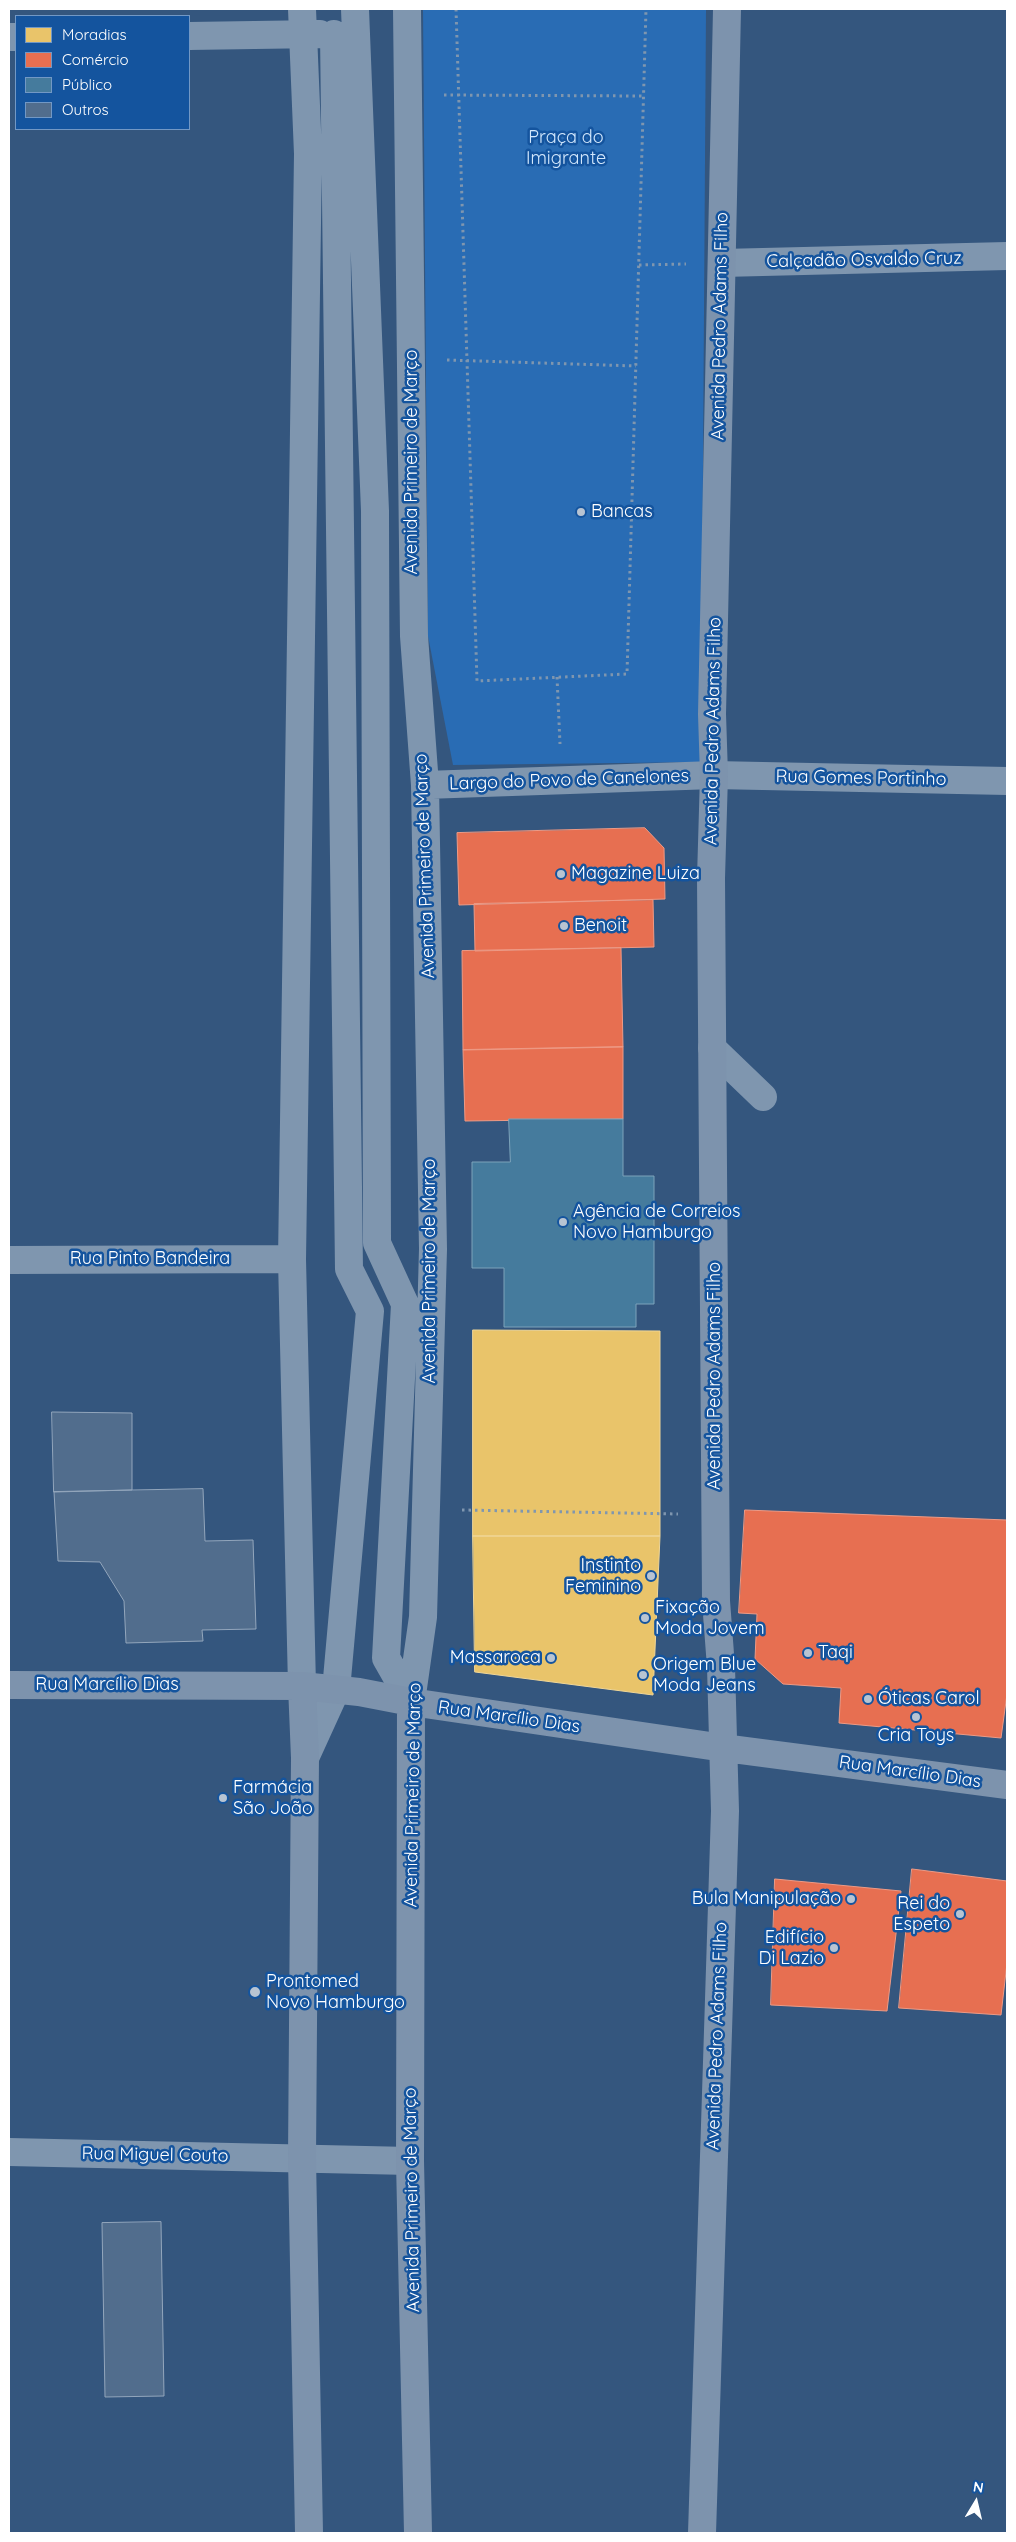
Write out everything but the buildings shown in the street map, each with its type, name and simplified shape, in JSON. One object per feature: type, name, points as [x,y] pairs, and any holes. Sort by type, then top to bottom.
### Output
[{"type":"main road","name":"Avenida Pedro Adams Filho","points":[[702,2533],[725,1811],[724,1748],[716,1601],[711,878],[714,775],[712,704],[727,9]]},
{"type":"main road","name":"Rua Marcílio Dias","points":[[9,1685],[302,1686],[724,1748],[1007,1785]]},
{"type":"main road","points":[[302,1686],[305,1758],[302,2158],[309,2533]]},
{"type":"main road","name":"Avenida Primeiro de Março","points":[[411,1702],[410,2161],[418,2533]]},
{"type":"street","name":"Avenida Primeiro de Março","points":[[407,9],[414,636],[425,785],[433,1249],[423,1617],[411,1702]]},
{"type":"street","points":[[302,22],[308,154],[292,1259],[302,1686]]},
{"type":"street","points":[[190,36],[302,22],[348,24]]},
{"type":"street","points":[[348,24],[375,512],[377,1243],[405,1304],[386,1658],[411,1702]]},
{"type":"street","points":[[305,1758],[336,1690],[370,1311],[349,1269],[348,24]]},
{"type":"street","name":"Calçadão Osvaldo Cruz","points":[[722,263],[1007,256]]},
{"type":"street","points":[[375,512],[413,579]]},
{"type":"street","name":"Largo do Povo de Canelones","points":[[425,785],[714,775]]},
{"type":"street","name":"Rua Gomes Portinho","points":[[714,775],[1007,781]]},
{"type":"street","points":[[712,1048],[763,1097]]},
{"type":"street","name":"Rua Pinto Bandeira","points":[[9,1260],[292,1259]]},
{"type":"street","name":"Rua Miguel Couto","points":[[9,2152],[410,2161]]},
{"type":"path","points":[[456,9],[477,681],[627,674],[646,9]]},
{"type":"path","points":[[458,95],[644,96]]},
{"type":"path","points":[[639,265],[722,263]]},
{"type":"path","points":[[411,360],[636,366]]},
{"type":"path","points":[[557,677],[562,780]]},
{"type":"path","points":[[426,1508],[716,1514]]},
{"type":"green space","name":"Praça do Imigrante","points":[[423,9],[706,9],[701,762],[453,765],[428,636]]},
{"type":"place","name":"Bancas","points":[[581,512]]},
{"type":"place","name":"Magazine Luiza","points":[[561,874]]},
{"type":"place","name":"Benoit","points":[[564,926]]},
{"type":"place","name":"Agência de Correios Novo Hamburgo","points":[[563,1222]]},
{"type":"place","name":"Instinto Feminino","points":[[651,1576]]},
{"type":"place","name":"Fixação Moda Jovem","points":[[645,1618]]},
{"type":"place","name":"Taqi","points":[[808,1653]]},
{"type":"place","name":"Massaroca","points":[[551,1658]]},
{"type":"place","name":"Origem Blue Moda Jeans","points":[[643,1675]]},
{"type":"place","name":"Óticas Carol","points":[[868,1699]]},
{"type":"place","name":"Cria Toys","points":[[916,1717]]},
{"type":"place","name":"Farmácia São João","points":[[223,1798]]},
{"type":"place","name":"Bula Manipulação","points":[[851,1899]]},
{"type":"place","name":"Rei do Espeto","points":[[960,1914]]},
{"type":"place","name":"Edifício Di Lazio","points":[[834,1948]]},
{"type":"place","name":"Prontomed Novo Hamburgo","points":[[255,1992]]}]
